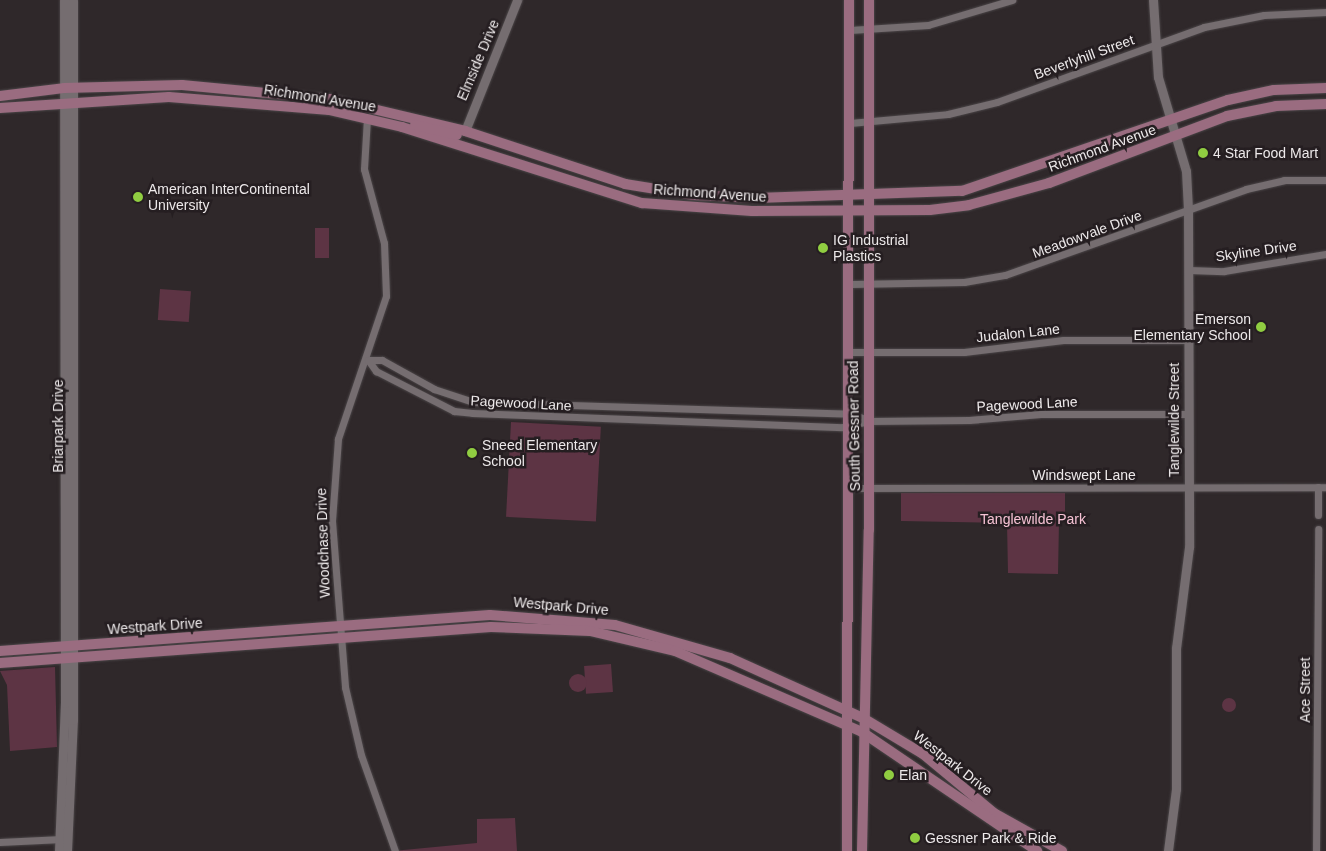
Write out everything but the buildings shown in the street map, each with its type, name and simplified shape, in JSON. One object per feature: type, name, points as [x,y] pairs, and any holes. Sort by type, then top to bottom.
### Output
[{"type":"main road","name":"South Gessner Road","points":[[847,851],[846,711],[851,488],[852,210],[850,0]]},
{"type":"main road","name":"South Gessner Road","points":[[862,851],[862,732],[869,488],[867,195],[869,0]]},
{"type":"main road","name":"Richmond Avenue","points":[[0,96],[68,87],[166,84],[268,91],[355,103],[420,118],[465,130],[553,162],[640,188],[757,198],[953,192],[1014,176],[1243,96],[1322,88]]},
{"type":"main road","points":[[166,84],[169,97]]},
{"type":"main road","points":[[1322,88],[1322,104]]},
{"type":"main road","points":[[267,102],[268,91]]},
{"type":"main road","points":[[1243,96],[1247,111]]},
{"type":"main road","name":"Richmond Avenue","points":[[0,108],[68,101],[169,97],[267,102],[367,118],[402,127],[550,176],[642,203],[752,211],[867,211],[950,208],[1019,192],[1247,111],[1322,104]]},
{"type":"main road","points":[[367,118],[373,113],[420,118]]},
{"type":"main road","points":[[402,127],[411,125],[457,135],[465,130]]},
{"type":"main road","points":[[550,176],[553,162]]},
{"type":"main road","points":[[1014,176],[1019,192]]},
{"type":"main road","points":[[752,211],[757,198]]},
{"type":"main road","points":[[849,584],[865,586]]},
{"type":"main road","name":"Westpark Drive","points":[[0,663],[513,614],[589,620],[677,640],[760,672],[863,718],[923,754],[1000,823],[1062,851]]},
{"type":"main road","name":"Westpark Drive","points":[[339,631],[540,626],[590,631],[675,651],[755,683],[862,732],[915,765],[1038,851]]},
{"type":"main road","name":"Westpark Drive","points":[[0,651],[252,638]]},
{"type":"main road","points":[[675,651],[677,640]]},
{"type":"main road","points":[[755,683],[760,672]]},
{"type":"main road","points":[[846,836],[862,836]]},
{"type":"street","name":"Briarpark Drive","points":[[64,0],[68,87],[68,753],[64,839],[67,851]]},
{"type":"street","name":"Briarpark Drive","points":[[68,87],[73,0]]},
{"type":"street","name":"Elmside Drive","points":[[465,130],[517,0]]},
{"type":"street","points":[[850,30],[868,31],[928,25],[1012,0]]},
{"type":"street","name":"Tanglewilde Street","points":[[1153,4],[1155,44],[1171,121],[1186,170],[1189,270],[1189,547],[1176,648],[1176,789],[1167,847],[1162,851]]},
{"type":"street","name":"Beverlyhill Street","points":[[850,123],[928,118],[997,102],[1155,44],[1243,18],[1326,12]]},
{"type":"street","name":"Woodchase Drive","points":[[367,118],[364,169],[384,243],[386,273],[382,318],[368,360],[353,392],[334,455],[332,516],[339,631],[355,732],[395,851]]},
{"type":"street","name":"Meadowvale Drive","points":[[851,284],[964,282],[1005,275],[1188,210],[1268,184],[1326,180]]},
{"type":"street","name":"Skyline Drive","points":[[1189,270],[1224,271],[1326,254]]},
{"type":"street","name":"Judalon Lane","points":[[850,352],[964,352],[1063,340],[1188,340]]},
{"type":"street","name":"Pagewood Lane","points":[[368,360],[382,360],[434,389],[472,402],[851,414],[868,421]]},
{"type":"street","name":"Pagewood Lane","points":[[368,360],[376,371],[454,411],[851,427],[868,421],[1188,414]]},
{"type":"street","points":[[1318,515],[1322,487]]},
{"type":"street","name":"Windswept Lane","points":[[851,488],[1322,487]]},
{"type":"street","name":"Ace Street","points":[[1316,851],[1318,529]]},
{"type":"street","name":"Briarpark Drive","points":[[59,851],[64,839]]},
{"type":"street","points":[[0,842],[64,839]]},
{"type":"green space","points":[[315,228],[329,228],[329,258],[315,258]]},
{"type":"green space","points":[[160,289],[191,291],[189,322],[158,320]]},
{"type":"green space","points":[[511,422],[601,427],[596,522],[506,517]]},
{"type":"green space","name":"Tanglewilde Park","points":[[901,493],[1065,493],[1065,522],[1059,522],[1058,574],[1008,573],[1007,523],[901,521]]},
{"type":"green space","points":[[611,664],[613,692],[586,694],[584,666]]},
{"type":"green space","points":[[55,667],[57,747],[10,751],[7,685],[0,671]]},
{"type":"green space","points":[[574,674],[582,674],[587,679],[585,690],[574,692],[569,687],[569,679]]},
{"type":"green space","points":[[1226,698],[1232,698],[1236,705],[1232,712],[1226,712],[1222,708],[1222,702]]},
{"type":"green space","points":[[515,818],[517,851],[393,851],[477,843],[477,819]]},
{"type":"place","name":"4 Star Food Mart","points":[[1203,153]]},
{"type":"place","name":"American InterContinental University","points":[[138,197]]},
{"type":"place","name":"IG Industrial Plastics","points":[[823,248]]},
{"type":"place","name":"Emerson Elementary School","points":[[1261,327]]},
{"type":"place","name":"Sneed Elementary School","points":[[472,453]]},
{"type":"place","name":"Elan","points":[[889,775]]},
{"type":"place","name":"Gessner Park & Ride","points":[[915,838]]}]
